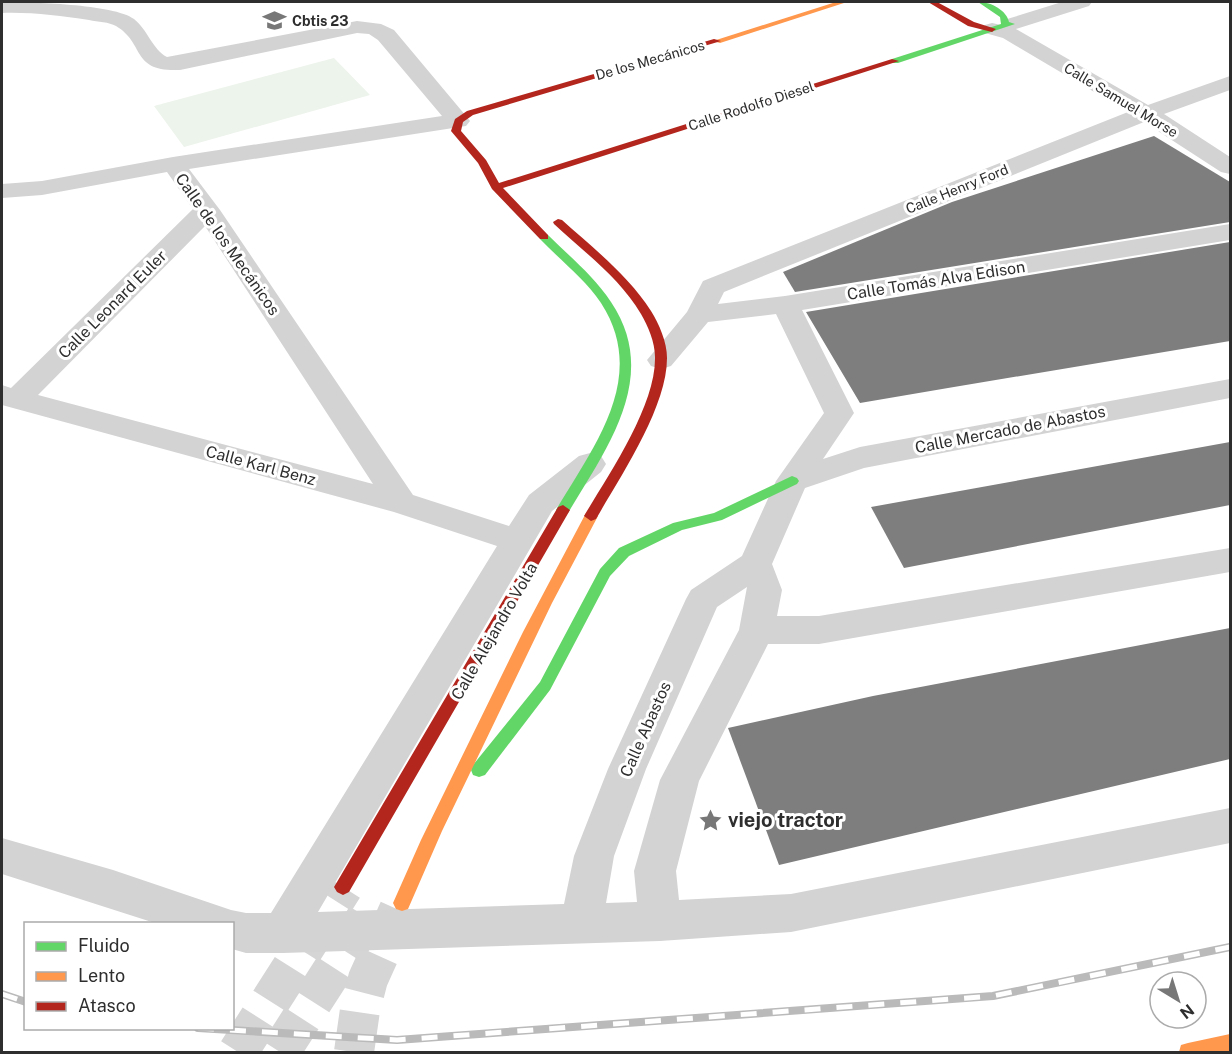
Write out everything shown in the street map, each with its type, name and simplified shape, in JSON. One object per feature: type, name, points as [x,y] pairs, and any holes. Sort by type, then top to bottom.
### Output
[{"type":"main road","name":"De los Mecánicos","points":[[458,121],[470,112],[843,2]]},
{"type":"main road","points":[[932,2],[971,24],[998,25],[1004,16],[982,2]]},
{"type":"main road","name":"Calle Samuel Morse","points":[[953,2],[998,25]]},
{"type":"main road","name":"Calle Samuel Morse","points":[[966,2],[998,25]]},
{"type":"main road","name":"Calle Rodolfo Diesel","points":[[496,187],[519,185],[998,25]]},
{"type":"main road","name":"Calle Alejandro Volta","points":[[418,859],[438,824],[579,537],[646,412],[657,381],[645,364],[629,355],[619,323],[607,303],[496,187],[482,162],[456,131],[458,121]]},
{"type":"main road","name":"Calle Alejandro Volta","points":[[482,162],[519,185]]},
{"type":"main road","name":"Calle Alejandro Volta","points":[[343,887],[590,464],[645,364],[654,326],[638,301],[547,211]]},
{"type":"main road","points":[[438,824],[545,686],[605,573],[624,552],[678,526],[717,517],[792,481]]},
{"type":"main road","points":[[394,884],[418,859]]},
{"type":"main road","points":[[402,903],[418,859]]},
{"type":"main road","points":[[1188,1053],[1230,1043]]},
{"type":"street","points":[[998,25],[1082,2]]},
{"type":"street","name":"Calle Alejandro Volta","points":[[2,7],[38,6],[119,19],[129,23],[153,57],[162,63],[180,63],[357,27],[374,28],[386,35],[458,121]]},
{"type":"street","name":"Calle Samuel Morse","points":[[998,25],[1146,113],[1230,167]]},
{"type":"street","name":"Calle Henry Ford","points":[[699,315],[713,287],[1146,113],[1230,83]]},
{"type":"street","name":"Calle de los Mecánicos","points":[[402,503],[207,210],[173,164],[458,121]]},
{"type":"street","points":[[2,191],[42,188],[173,164]]},
{"type":"street","name":"Calle Leonard Euler","points":[[9,397],[207,210]]},
{"type":"street","name":"Calle Tomás Alva Edison","points":[[699,315],[785,304],[1230,232]]},
{"type":"street","points":[[660,921],[655,871],[680,780],[757,630],[765,590],[755,564],[792,481],[839,413],[785,304]]},
{"type":"street","points":[[645,364],[699,315]]},
{"type":"street","name":"Calle Mercado de Abastos","points":[[792,481],[860,458],[1230,389]]},
{"type":"street","name":"Calle Karl Benz","points":[[9,397],[402,503],[518,541]]},
{"type":"street","points":[[283,933],[540,503],[590,464]]},
{"type":"street","points":[[757,630],[819,630],[1230,560]]},
{"type":"street","name":"Calle Abastos","points":[[581,923],[594,856],[606,823],[627,769],[703,599],[755,564]]},
{"type":"street","points":[[234,929],[246,933],[283,933],[660,921],[791,913],[1230,826]]},
{"type":"street","points":[[2,856],[113,889],[211,922]]},
{"type":"shaded area","points":[[334,58],[370,95],[184,147],[154,106]]},
{"type":"building","points":[[1154,136],[1230,182],[1230,222],[795,292],[783,272],[952,202]]},
{"type":"building","points":[[1230,242],[1230,341],[860,403],[806,312]]},
{"type":"building","points":[[1230,442],[1230,505],[904,568],[871,507]]},
{"type":"building","points":[[1230,628],[1230,759],[779,865],[728,728],[873,696]]},
{"type":"tunnel","points":[[238,1052],[343,887]]},
{"type":"tunnel","points":[[280,1052],[377,901]]},
{"type":"tunnel","points":[[354,1052],[360,1010],[368,979],[399,910]]},
{"type":"railway","points":[[231,1030],[397,1040],[993,996],[1230,947]]},
{"type":"railway","points":[[2,994],[24,1001]]},
{"type":"traffic: fast","points":[[982,2],[1004,16],[1006,26]]},
{"type":"traffic: fast","points":[[895,61],[1011,24]]},
{"type":"traffic: fast","points":[[544,237],[601,295],[621,331],[626,357],[625,384],[618,410],[593,461],[563,510]]},
{"type":"traffic: fast","points":[[479,770],[545,686],[605,573],[624,552],[678,526],[717,517],[792,481]]},
{"type":"traffic: slow","points":[[717,41],[843,2]]},
{"type":"traffic: slow","points":[[402,903],[418,864],[516,662],[591,516]]},
{"type":"traffic: slow","points":[[1188,1052],[1230,1043]]},
{"type":"traffic: jam","points":[[932,2],[971,24],[992,29]]},
{"type":"traffic: jam","points":[[544,237],[496,187],[482,162],[456,131],[458,121],[470,113],[717,41]]},
{"type":"traffic: jam","points":[[496,187],[895,61]]},
{"type":"traffic: jam","points":[[558,222],[604,264],[636,298],[651,322],[658,340],[661,358],[654,395],[645,417],[591,516]]},
{"type":"traffic: jam","points":[[343,887],[563,510]]},
{"type":"place","name":"Cbtis 23","points":[[274,21]]},
{"type":"place","name":"viejo tractor","points":[[710,820]]}]
